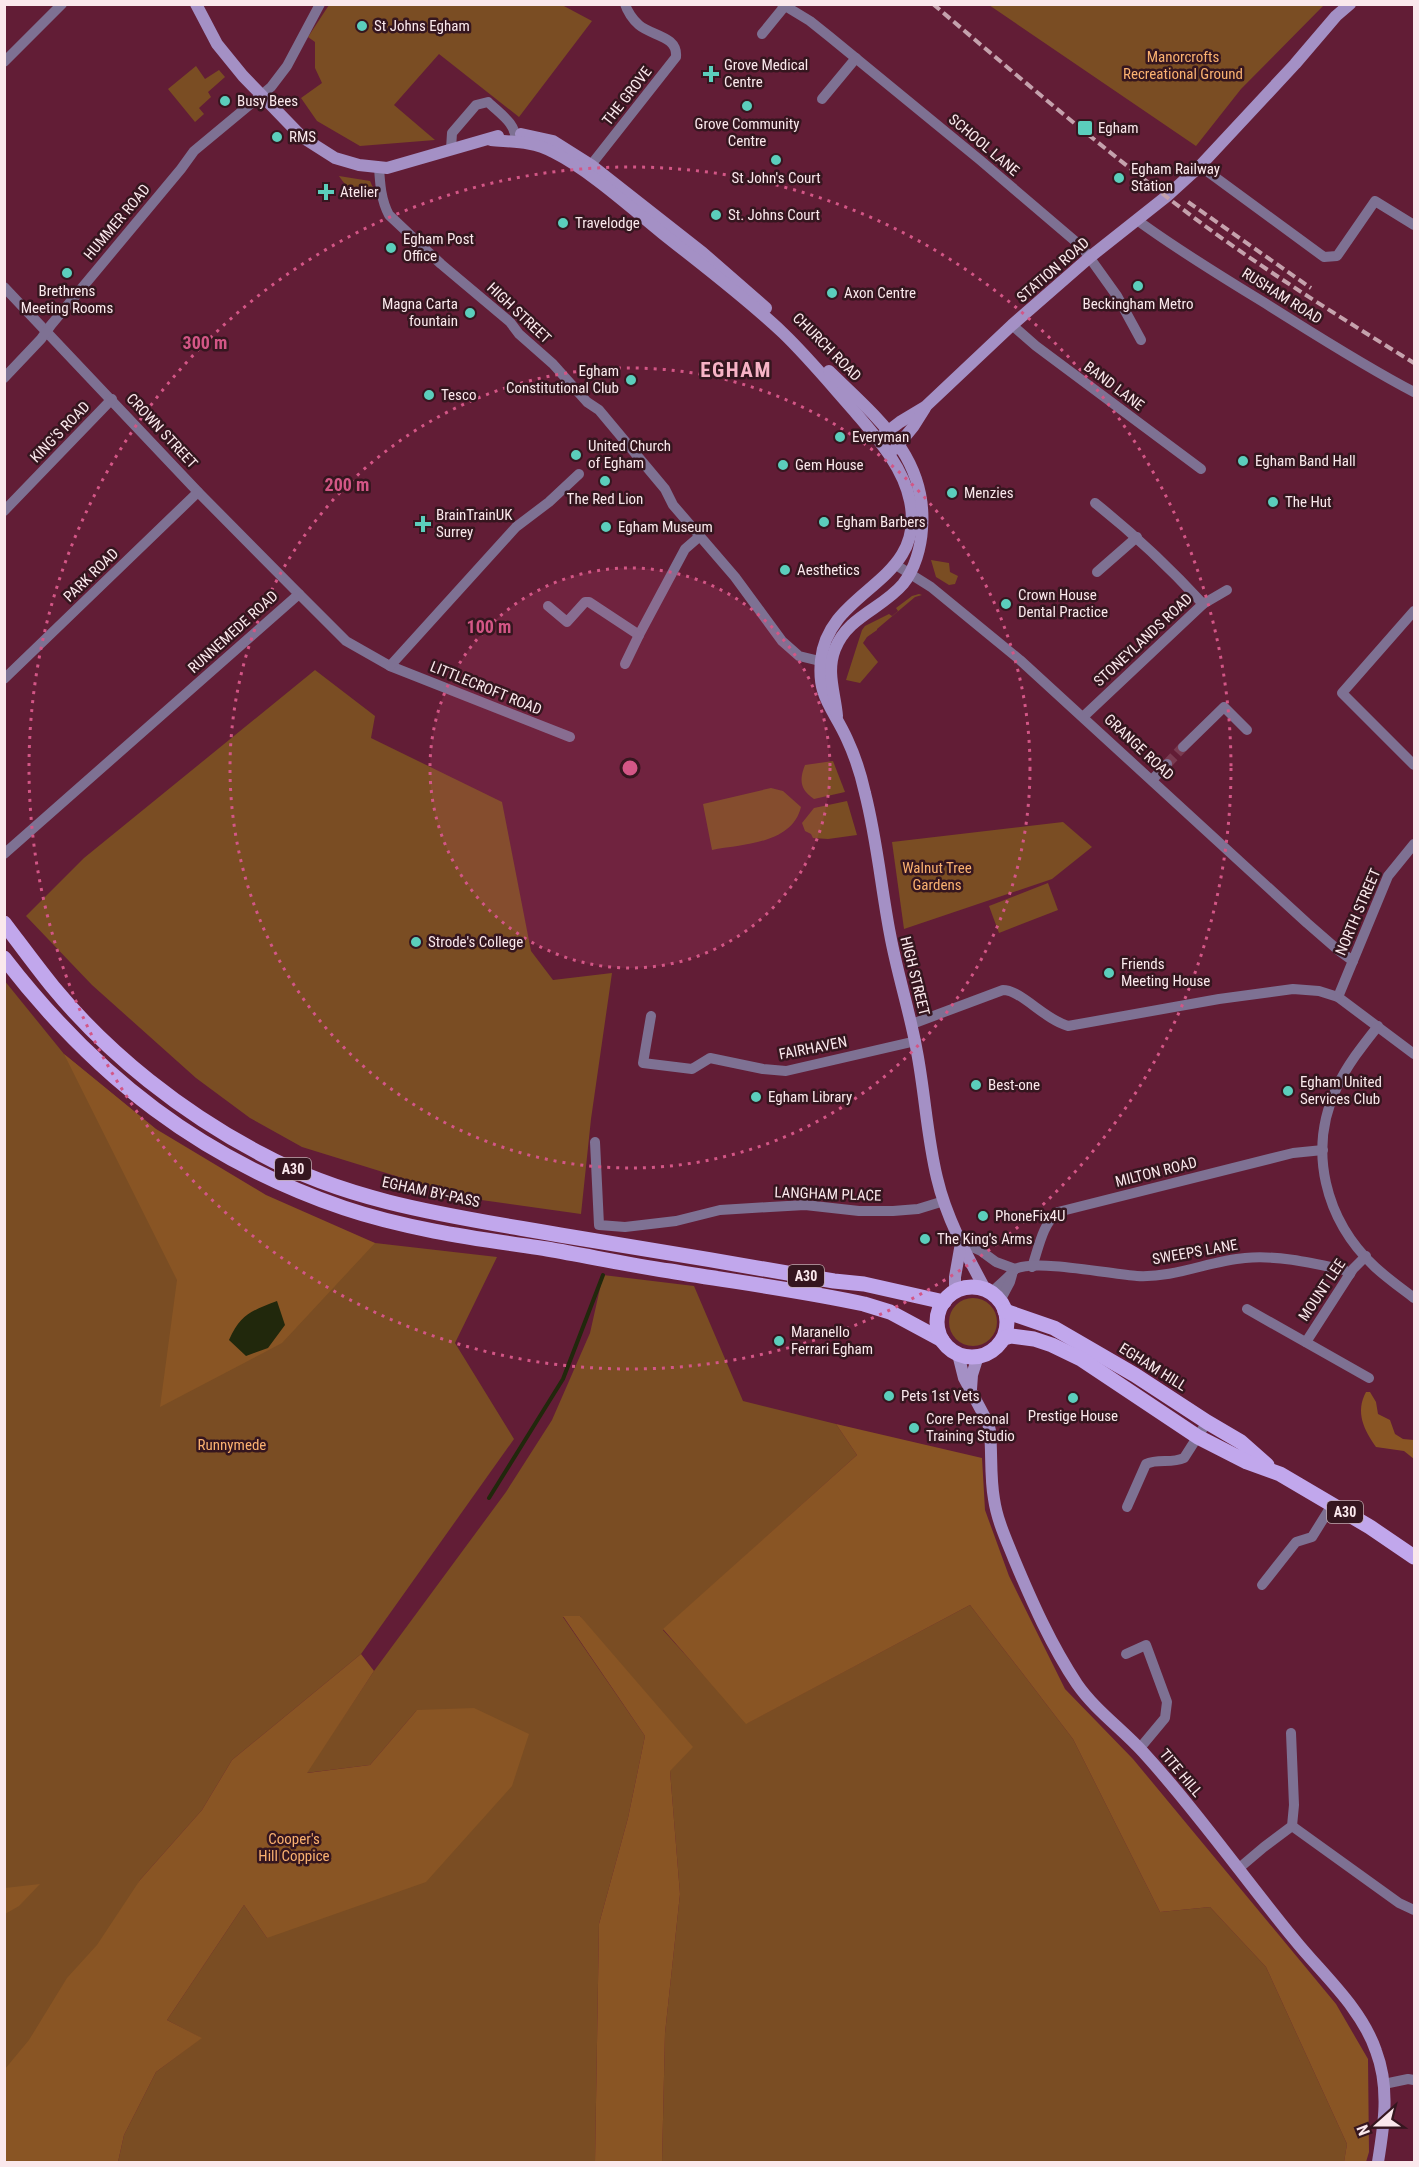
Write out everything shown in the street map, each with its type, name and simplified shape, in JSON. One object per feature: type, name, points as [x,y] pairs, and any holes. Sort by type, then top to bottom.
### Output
[{"type":"main road","points":[[196,4],[217,44],[261,95],[302,136],[324,152],[350,164],[379,167]]},
{"type":"main road","name":"STATION ROAD","points":[[883,435],[926,406],[1012,325],[1202,163],[1339,10],[1350,4]]},
{"type":"main road","name":"CHURCH ROAD","points":[[379,167],[400,166],[451,149],[491,140],[501,135],[553,141],[784,334],[883,435],[899,446],[911,464],[922,497],[922,539],[910,573],[903,584],[852,624],[826,662]]},
{"type":"main road","name":"STATION ROAD","points":[[889,454],[899,446],[926,406]]},
{"type":"main road","name":"CHURCH ROAD","points":[[826,662],[826,640],[832,626],[851,603],[888,575],[908,543],[912,513],[906,485],[889,454],[883,435]]},
{"type":"main road","name":"HIGH STREET","points":[[826,662],[837,717],[849,744],[864,790],[878,852],[890,938],[916,1041],[934,1165],[944,1201],[961,1242],[995,1298]]},
{"type":"main road","name":"EGHAM BY-PASS","points":[[4,923],[54,988],[130,1065],[184,1107],[230,1137],[311,1177],[370,1198],[460,1218],[823,1279],[949,1297]]},
{"type":"main road","name":"A30","points":[[4,958],[33,995],[77,1043],[119,1082],[147,1104],[220,1152],[308,1195],[382,1219],[467,1237],[864,1304],[890,1312],[942,1340]]},
{"type":"main road","points":[[949,1297],[967,1288],[995,1298],[1007,1326],[1004,1338],[993,1350],[978,1356],[958,1354],[942,1340],[937,1323],[940,1308],[949,1297],[955,1277],[961,1242]]},
{"type":"main road","name":"EGHAM HILL","points":[[995,1298],[1054,1328],[1135,1375],[1241,1442],[1273,1470],[1332,1504],[1414,1557]]},
{"type":"main road","name":"EGHAM HILL","points":[[1004,1338],[1011,1336],[1034,1339],[1072,1354],[1198,1437],[1247,1462],[1273,1470]]},
{"type":"main road","name":"TITE HILL","points":[[958,1354],[964,1378],[990,1431],[993,1498],[998,1516],[1036,1611],[1078,1686],[1140,1748],[1361,2018],[1377,2052],[1384,2084],[1386,2106],[1378,2163]]},
{"type":"main road","points":[[971,1391],[972,1375],[978,1356]]},
{"type":"street","points":[[4,62],[62,4]]},
{"type":"street","name":"HUMMER ROAD","points":[[4,378],[47,330],[194,151],[271,87],[287,66],[320,4]]},
{"type":"street","name":"THE GROVE","points":[[588,169],[676,57],[677,50],[672,42],[639,25],[625,4]]},
{"type":"street","name":"SCHOOL LANE","points":[[762,34],[783,6],[810,21],[856,58],[1082,248],[1117,296],[1141,340]]},
{"type":"street","points":[[822,99],[856,58]]},
{"type":"street","points":[[451,149],[452,133],[476,105],[488,102],[513,125],[516,137]]},
{"type":"street","points":[[1202,163],[1324,257],[1337,256],[1375,201],[1414,225]]},
{"type":"street","name":"HIGH STREET","points":[[379,167],[382,197],[389,215],[441,264],[510,322],[519,334],[553,364],[587,402],[599,410],[664,489],[673,505],[735,577],[768,624],[789,648],[799,656],[826,662]]},
{"type":"street","name":"RUSHAM ROAD","points":[[1137,220],[1171,244],[1387,379],[1414,392]]},
{"type":"street","name":"CROWN STREET","points":[[4,287],[198,492],[299,594]]},
{"type":"street","name":"BAND LANE","points":[[1012,325],[1036,346],[1201,469]]},
{"type":"street","name":"KING'S ROAD","points":[[4,511],[112,399]]},
{"type":"street","points":[[390,666],[516,527],[549,502],[579,474]]},
{"type":"street","name":"PARK ROAD","points":[[4,679],[198,492]]},
{"type":"street","points":[[1095,503],[1137,537],[1203,604]]},
{"type":"street","points":[[625,664],[685,549],[700,536]]},
{"type":"street","points":[[1097,572],[1137,537]]},
{"type":"street","name":"GRANGE ROAD","points":[[896,565],[931,587],[1013,654],[1306,922],[1353,961]]},
{"type":"street","name":"STONEYLANDS ROAD","points":[[1083,717],[1203,604],[1227,590]]},
{"type":"street","name":"RUNNEMEDE ROAD","points":[[4,854],[299,594],[345,641],[390,666]]},
{"type":"street","points":[[548,606],[567,622],[585,602],[589,602],[639,635]]},
{"type":"street","points":[[1414,611],[1342,693],[1414,765]]},
{"type":"street","name":"LITTLECROFT ROAD","points":[[390,666],[570,737]]},
{"type":"street","points":[[1183,747],[1224,707],[1247,730]]},
{"type":"street","points":[[1152,780],[1167,764]]},
{"type":"street","name":"NORTH STREET","points":[[1338,997],[1388,876],[1414,844]]},
{"type":"street","points":[[912,1024],[1003,990],[1017,994],[1046,1016],[1068,1026],[1228,997],[1293,989],[1319,991],[1338,997],[1414,1054]]},
{"type":"street","name":"FAIRHAVEN","points":[[651,1016],[642,1063],[683,1069],[692,1069],[710,1058],[763,1069],[786,1071],[916,1041]]},
{"type":"street","points":[[1378,1026],[1337,1086],[1327,1116],[1323,1150],[1324,1178],[1331,1203],[1352,1240],[1374,1266],[1414,1298]]},
{"type":"street","name":"LANGHAM PLACE","points":[[595,1142],[599,1225],[625,1227],[676,1221],[720,1210],[805,1205],[859,1211],[887,1211],[918,1209],[944,1201]]},
{"type":"street","name":"MILTON ROAD","points":[[1037,1267],[1047,1226],[1051,1216],[1058,1212],[1293,1153],[1323,1150]]},
{"type":"street","points":[[676,1221],[676,1233]]},
{"type":"street","points":[[961,1242],[981,1251],[1013,1272],[1004,1278],[995,1298]]},
{"type":"street","name":"MOUNT LEE","points":[[1306,1342],[1350,1274],[1366,1256]]},
{"type":"street","name":"SWEEPS LANE","points":[[1013,1272],[1037,1267],[1157,1276],[1245,1258],[1274,1258],[1300,1260],[1344,1270],[1350,1274]]},
{"type":"street","name":"MOUNT LEE","points":[[1247,1309],[1369,1378]]},
{"type":"street","points":[[1128,1507],[1146,1464],[1153,1461],[1171,1462],[1184,1458],[1207,1422]]},
{"type":"street","points":[[1262,1585],[1296,1542],[1312,1537],[1332,1504]]},
{"type":"street","points":[[1126,1654],[1144,1641],[1167,1702],[1165,1718],[1140,1748]]},
{"type":"street","points":[[1238,1869],[1292,1826],[1294,1805],[1291,1733]]},
{"type":"street","points":[[1292,1826],[1399,1903],[1414,1910]]},
{"type":"street","points":[[1384,2084],[1414,2080]]},
{"type":"green space","points":[[329,5],[562,5],[592,21],[519,117],[439,54],[394,105],[435,140],[360,146],[317,121],[301,98],[322,83],[315,68],[315,42],[308,37]]},
{"type":"green space","name":"Manorcrofts Recreational Ground","points":[[989,5],[1324,5],[1241,89],[1196,146]]},
{"type":"green space","points":[[196,66],[205,79],[219,70],[225,77],[208,92],[211,97],[199,108],[204,114],[195,122],[168,89]]},
{"type":"green space","points":[[339,176],[370,181],[375,192],[363,194],[354,192]]},
{"type":"green space","points":[[931,560],[949,563],[950,572],[958,576],[955,584],[949,585],[936,577]]},
{"type":"green space","points":[[922,595],[915,597],[867,637],[863,643],[878,662],[860,683],[846,680],[865,626],[889,614],[892,616],[898,611],[896,608],[912,596]]},
{"type":"green space","name":"Strode's College","points":[[315,670],[375,716],[371,738],[502,802],[531,951],[553,980],[612,973],[591,1119],[581,1214],[467,1198],[302,1147],[250,1118],[196,1078],[92,985],[26,916],[84,858]]},
{"type":"green space","points":[[833,761],[845,792],[814,799],[803,788],[802,775],[805,765]]},
{"type":"green space","points":[[771,788],[783,791],[801,807],[796,819],[788,828],[765,840],[712,850],[703,804]]},
{"type":"green space","points":[[847,801],[857,835],[828,839],[813,838],[805,831],[802,823],[814,808]]},
{"type":"green space","name":"Walnut Tree Gardens","points":[[1063,822],[1092,847],[1052,879],[904,929],[892,842]]},
{"type":"green space","points":[[1048,883],[1058,910],[999,933],[989,906]]},
{"type":"green space","name":"Runnymede","points":[[4,980],[64,1054],[268,1221],[375,1243],[497,1257],[455,1343],[514,1439],[361,1654],[232,1760],[202,1810],[140,1880],[5,2162]]},
{"type":"green space","points":[[64,1054],[156,1129],[266,1195],[375,1243],[282,1343],[160,1407],[177,1280]]},
{"type":"green space","points":[[603,1275],[694,1286],[743,1401],[836,1424],[857,1455],[663,1630],[747,1723],[970,1605],[1073,1739],[1160,1912],[1210,1907],[1266,1967],[1347,2144],[1344,2162],[662,2162],[665,2033],[680,1894],[670,1771],[580,1616],[563,1617],[645,1736],[628,1818],[599,1924],[595,2162],[118,2162],[124,2135],[156,2072],[201,2038],[167,2020],[244,1905],[267,1938],[417,1710],[370,1765],[306,1773],[374,1671],[506,1492],[552,1420],[590,1333]]},
{"type":"green space","points":[[973,1298],[990,1305],[997,1322],[990,1339],[973,1346],[956,1339],[949,1322],[956,1305]]},
{"type":"green space","points":[[1366,1392],[1370,1392],[1376,1402],[1378,1414],[1390,1420],[1395,1434],[1403,1439],[1414,1440],[1414,1459],[1404,1451],[1376,1447],[1362,1421],[1361,1407]]},
{"type":"green space","points":[[836,1424],[982,1458],[985,1510],[1009,1576],[1065,1689],[1133,1759],[1336,2004],[1368,2059],[1369,2152],[1366,2162],[1344,2162],[1347,2144],[1266,1967],[1210,1907],[1160,1912],[1073,1739],[970,1605],[746,1724],[663,1629],[857,1455]]},
{"type":"green space","points":[[563,1616],[580,1616],[693,1747],[670,1771],[680,1894],[665,2033],[662,2162],[595,2162],[599,1924],[628,1818],[645,1736]]},
{"type":"green space","name":"Cooper's Hill Coppice","points":[[361,1654],[374,1671],[307,1773],[370,1765],[417,1710],[474,1708],[529,1734],[512,1786],[426,1882],[267,1938],[244,1905],[167,2020],[202,2038],[156,2072],[124,2135],[118,2162],[5,2162],[5,2069],[29,2040],[67,1978],[97,1945],[140,1880],[202,1810],[232,1760]]},
{"type":"green space","points":[[40,1884],[19,1906],[5,1914],[5,1888]]},
{"type":"shaded area","points":[[277,1301],[285,1325],[268,1348],[246,1356],[229,1340],[233,1331],[248,1314]]},
{"type":"waterway","points":[[489,1498],[563,1379],[603,1275]]},
{"type":"tunnel","points":[[1167,764],[1183,747]]},
{"type":"railway","points":[[933,4],[1101,145],[1205,226],[1282,279],[1414,363]]},
{"type":"railway","points":[[1188,202],[1311,288]]},
{"type":"place","name":"St Johns Egham","points":[[362,26]]},
{"type":"place","name":"Grove Medical Centre","points":[[711,74]]},
{"type":"place","name":"Busy Bees","points":[[225,101]]},
{"type":"place","name":"Grove Community Centre","points":[[747,106]]},
{"type":"place","name":"Egham","points":[[1085,128]]},
{"type":"place","name":"RMS","points":[[277,137]]},
{"type":"place","name":"St John's Court","points":[[776,160]]},
{"type":"place","name":"Egham Railway Station","points":[[1119,178]]},
{"type":"place","name":"Atelier","points":[[326,192]]},
{"type":"place","name":"St. Johns Court","points":[[716,215]]},
{"type":"place","name":"Travelodge","points":[[563,223]]},
{"type":"place","name":"Egham Post Office","points":[[391,248]]},
{"type":"place","name":"Brethrens Meeting Rooms","points":[[67,273]]},
{"type":"place","name":"Beckingham Metro","points":[[1138,286]]},
{"type":"place","name":"Axon Centre","points":[[832,293]]},
{"type":"place","name":"Magna Carta fountain","points":[[470,313]]},
{"type":"place","name":"Egham Constitutional Club","points":[[631,380]]},
{"type":"place","name":"Tesco","points":[[429,395]]},
{"type":"place","name":"Everyman","points":[[840,437]]},
{"type":"place","name":"United Church of Egham","points":[[576,455]]},
{"type":"place","name":"Egham Band Hall","points":[[1243,461]]},
{"type":"place","name":"Gem House","points":[[783,465]]},
{"type":"place","name":"The Red Lion","points":[[605,481]]},
{"type":"place","name":"Menzies","points":[[952,493]]},
{"type":"place","name":"The Hut","points":[[1273,502]]},
{"type":"place","name":"Egham Barbers","points":[[824,522]]},
{"type":"place","name":"BrainTrainUK Surrey","points":[[423,524]]},
{"type":"place","name":"Egham Museum","points":[[606,527]]},
{"type":"place","name":"Aesthetics","points":[[785,570]]},
{"type":"place","name":"Crown House Dental Practice","points":[[1006,604]]},
{"type":"place","name":"Strode's College","points":[[416,942]]},
{"type":"place","name":"Friends Meeting House","points":[[1109,973]]},
{"type":"place","name":"Best-one","points":[[976,1085]]},
{"type":"place","name":"Egham United Services Club","points":[[1288,1091]]},
{"type":"place","name":"Egham Library","points":[[756,1097]]},
{"type":"place","name":"PhoneFix4U","points":[[983,1216]]},
{"type":"place","name":"The King's Arms","points":[[925,1239]]},
{"type":"place","name":"Maranello Ferrari Egham","points":[[779,1341]]},
{"type":"place","name":"Pets 1st Vets","points":[[889,1396]]},
{"type":"place","name":"Prestige House","points":[[1073,1398]]},
{"type":"place","name":"Core Personal Training Studio","points":[[914,1428]]},
{"type":"district","name":"EGHAM","points":[[736,370]]}]
